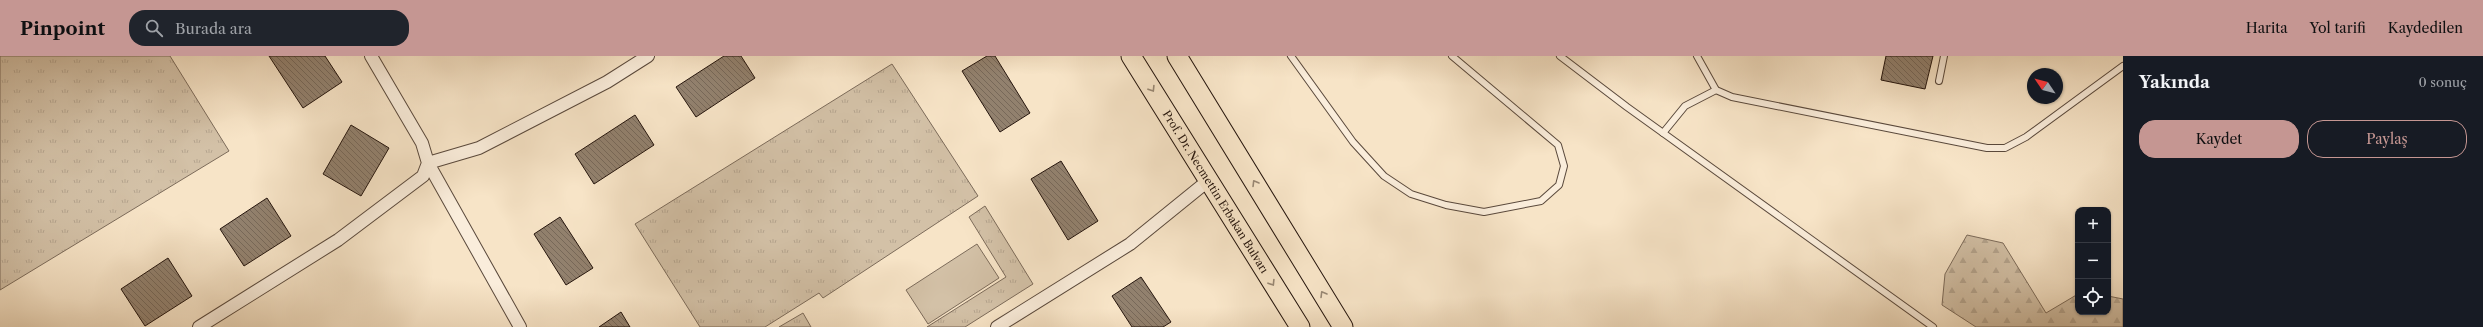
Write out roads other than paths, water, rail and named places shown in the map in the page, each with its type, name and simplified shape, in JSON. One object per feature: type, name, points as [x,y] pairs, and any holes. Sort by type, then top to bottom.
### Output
[{"type":"main road","name":"Prof. Dr. Necmettin Erbakan Bulvarı","points":[[1131,56],[1300,327]]},
{"type":"main road","points":[[1177,56],[1343,327]]},
{"type":"street","points":[[371,56],[422,143],[428,163],[520,327]]},
{"type":"street","points":[[428,163],[479,148],[607,82],[648,56]]},
{"type":"street","points":[[199,327],[338,240],[423,176],[428,163]]},
{"type":"street","points":[[997,327],[1130,244],[1209,180]]},
{"type":"lane","points":[[1291,56],[1354,142],[1384,176],[1411,194],[1446,205],[1484,212],[1541,201],[1559,185],[1564,166],[1558,145],[1452,56]]},
{"type":"lane","points":[[1560,56],[1663,134],[1933,327]]},
{"type":"lane","points":[[1697,56],[1716,90],[1732,97],[1987,148],[2004,148],[2026,137],[2123,66]]},
{"type":"lane","points":[[1939,81],[1944,56]]},
{"type":"lane","points":[[1663,134],[1685,106],[1716,90]]}]
